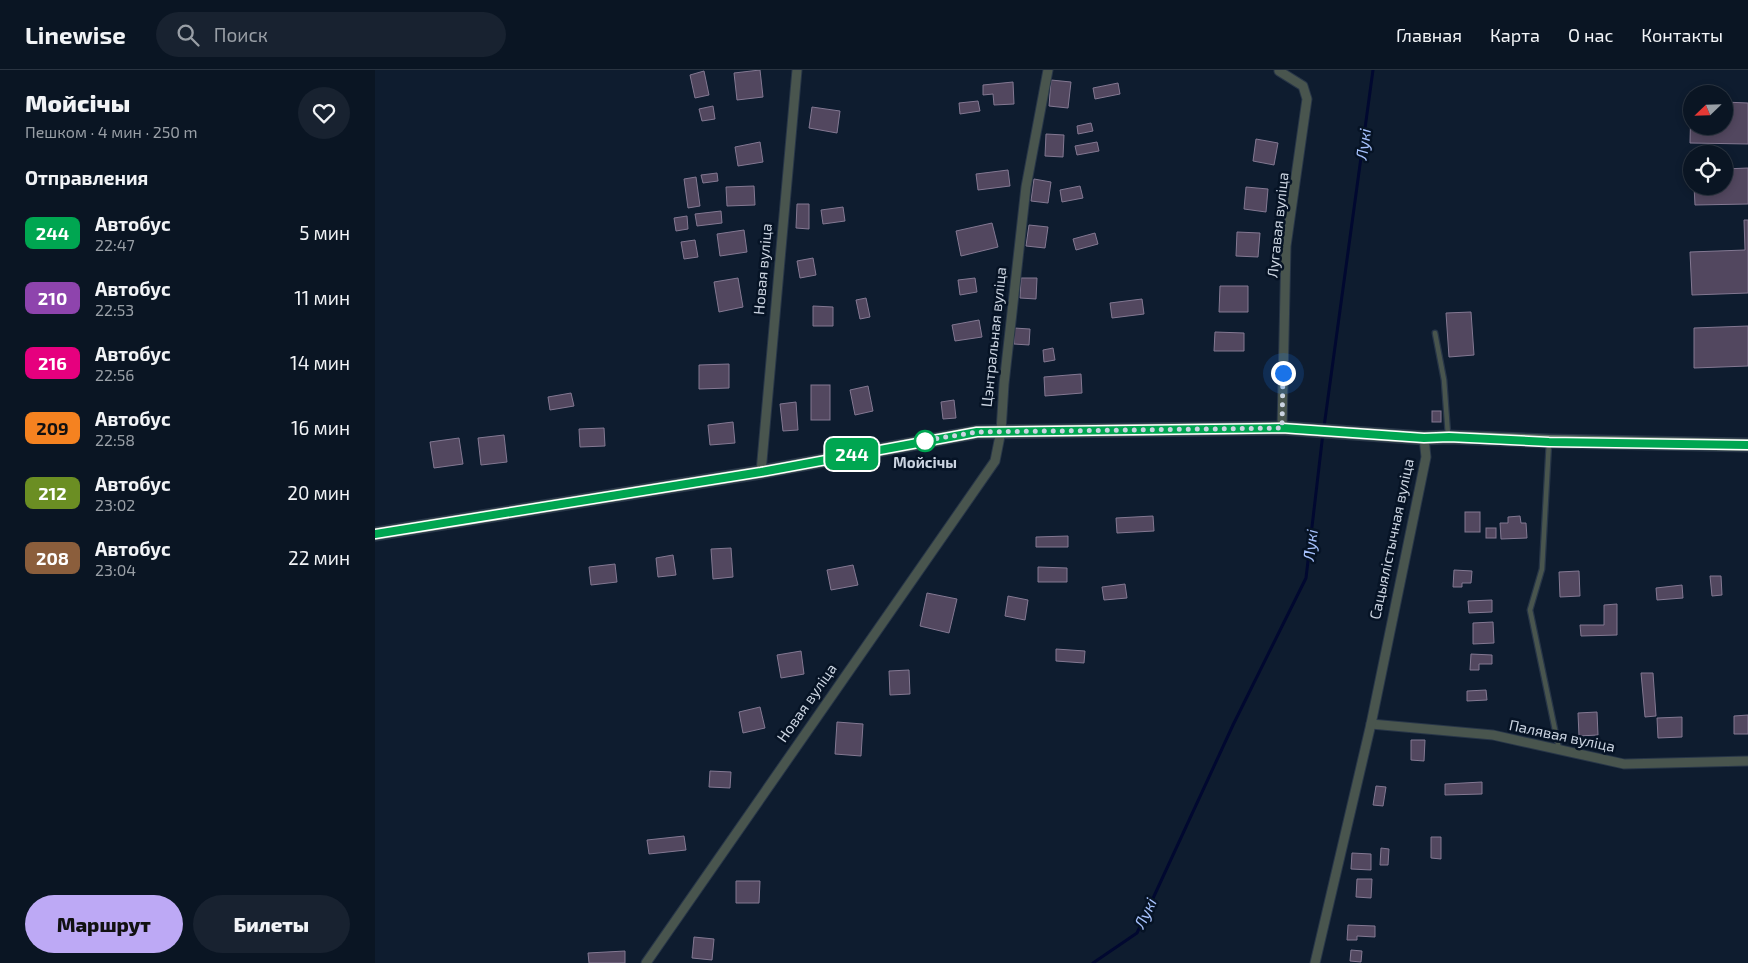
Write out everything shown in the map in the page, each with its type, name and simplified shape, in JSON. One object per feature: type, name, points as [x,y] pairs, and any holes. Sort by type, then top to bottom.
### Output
[{"type":"street","name":"Новая вуліца","points":[[761,472],[797,70]]},
{"type":"street","name":"Цэнтральная вуліца","points":[[995,461],[1001,431],[1004,384],[1026,187],[1048,70]]},
{"type":"street","name":"Лугавая вуліца","points":[[1279,71],[1303,86],[1307,98],[1286,246],[1282,428]]},
{"type":"street","points":[[375,534],[761,472],[977,432],[1282,428],[1333,430],[1424,438],[1449,437],[1549,442],[1748,445]]},
{"type":"street","name":"Сацыялістычная вуліца","points":[[1315,963],[1371,724],[1426,457],[1424,438]]},
{"type":"street","name":"Новая вуліца","points":[[646,963],[995,461]]},
{"type":"street","name":"Палявая вуліца","points":[[1371,724],[1493,735],[1624,764],[1748,761]]},
{"type":"lane","points":[[1435,333],[1444,380],[1449,437]]},
{"type":"lane","points":[[1549,442],[1542,568],[1530,610],[1559,750]]},
{"type":"building","points":[[760,70],[763,97],[737,100],[734,73]]},
{"type":"building","points":[[704,71],[709,95],[695,98],[690,75]]},
{"type":"building","points":[[1051,80],[1071,82],[1068,108],[1049,106]]},
{"type":"building","points":[[1013,82],[1014,104],[994,105],[993,94],[983,95],[983,85]]},
{"type":"building","points":[[1118,83],[1120,94],[1095,99],[1093,88]]},
{"type":"building","points":[[978,101],[980,111],[960,114],[959,103]]},
{"type":"building","points":[[1733,102],[1748,103],[1748,144],[1690,143],[1690,135],[1733,135]]},
{"type":"building","points":[[713,106],[715,119],[702,121],[699,109]]},
{"type":"building","points":[[812,107],[840,111],[837,133],[809,128]]},
{"type":"building","points":[[1091,123],[1093,131],[1078,134],[1077,126]]},
{"type":"building","points":[[1046,134],[1064,135],[1063,157],[1045,156]]},
{"type":"building","points":[[1256,139],[1278,143],[1274,165],[1253,161]]},
{"type":"building","points":[[760,142],[763,162],[738,166],[735,147]]},
{"type":"building","points":[[1097,142],[1099,151],[1077,155],[1075,146]]},
{"type":"building","points":[[1748,168],[1748,204],[1695,205],[1694,195],[1733,195],[1733,169]]},
{"type":"building","points":[[1008,170],[1010,186],[978,190],[976,174]]},
{"type":"building","points":[[717,173],[718,181],[703,183],[701,175]]},
{"type":"building","points":[[696,177],[700,206],[688,208],[684,179]]},
{"type":"building","points":[[1034,179],[1051,182],[1048,203],[1031,201]]},
{"type":"building","points":[[754,186],[755,205],[727,206],[726,187]]},
{"type":"building","points":[[1080,186],[1083,198],[1062,202],[1060,190]]},
{"type":"building","points":[[1246,187],[1268,189],[1266,212],[1244,209]]},
{"type":"building","points":[[797,204],[809,204],[809,229],[796,228]]},
{"type":"building","points":[[843,207],[845,221],[823,224],[821,210]]},
{"type":"building","points":[[721,211],[722,223],[697,226],[695,214]]},
{"type":"building","points":[[687,216],[688,229],[676,231],[674,218]]},
{"type":"building","points":[[1744,220],[1748,220],[1748,293],[1692,295],[1690,252],[1745,250]]},
{"type":"building","points":[[992,223],[998,247],[961,256],[956,231]]},
{"type":"building","points":[[1029,225],[1048,227],[1045,248],[1026,246]]},
{"type":"building","points":[[744,230],[747,252],[720,256],[717,234]]},
{"type":"building","points":[[1237,232],[1260,233],[1258,257],[1236,256]]},
{"type":"building","points":[[1095,233],[1098,244],[1076,250],[1073,239]]},
{"type":"building","points":[[695,240],[698,257],[684,259],[681,242]]},
{"type":"building","points":[[813,258],[816,275],[800,278],[797,261]]},
{"type":"building","points":[[738,278],[743,307],[719,312],[714,282]]},
{"type":"building","points":[[975,278],[977,292],[960,295],[958,280]]},
{"type":"building","points":[[1021,278],[1037,278],[1036,299],[1020,298]]},
{"type":"building","points":[[1220,286],[1248,286],[1248,312],[1219,312]]},
{"type":"building","points":[[866,298],[870,317],[860,319],[856,300]]},
{"type":"building","points":[[1142,299],[1144,314],[1112,318],[1110,303]]},
{"type":"building","points":[[813,306],[833,307],[833,326],[813,326]]},
{"type":"building","points":[[1471,312],[1474,355],[1449,357],[1446,313]]},
{"type":"building","points":[[979,320],[982,337],[955,341],[952,325]]},
{"type":"building","points":[[1748,326],[1748,366],[1694,368],[1694,328]]},
{"type":"building","points":[[1014,328],[1030,329],[1029,345],[1014,344]]},
{"type":"building","points":[[1215,332],[1244,333],[1244,351],[1214,351]]},
{"type":"building","points":[[1053,348],[1055,360],[1044,362],[1043,350]]},
{"type":"building","points":[[729,364],[729,388],[699,389],[699,365]]},
{"type":"building","points":[[1081,374],[1082,393],[1045,396],[1044,377]]},
{"type":"building","points":[[811,385],[830,385],[830,420],[811,420]]},
{"type":"building","points":[[868,386],[873,411],[855,415],[850,390]]},
{"type":"building","points":[[571,393],[574,406],[550,410],[548,397]]},
{"type":"building","points":[[954,400],[956,418],[943,419],[941,402]]},
{"type":"building","points":[[796,402],[798,430],[783,431],[780,404]]},
{"type":"building","points":[[1432,411],[1441,411],[1441,422],[1432,422]]},
{"type":"building","points":[[733,422],[735,443],[710,445],[708,425]]},
{"type":"building","points":[[604,428],[605,446],[580,447],[579,429]]},
{"type":"building","points":[[504,435],[507,462],[481,465],[478,438]]},
{"type":"building","points":[[459,438],[463,464],[434,468],[430,442]]},
{"type":"building","points":[[1465,512],[1480,512],[1480,532],[1465,532]]},
{"type":"building","points":[[1153,516],[1154,531],[1117,533],[1116,518]]},
{"type":"building","points":[[1520,516],[1521,523],[1526,523],[1527,538],[1501,539],[1500,523],[1508,523],[1508,517]]},
{"type":"building","points":[[1486,528],[1496,528],[1496,538],[1486,538]]},
{"type":"building","points":[[1068,536],[1068,547],[1036,547],[1036,537]]},
{"type":"building","points":[[731,548],[733,577],[713,579],[711,549]]},
{"type":"building","points":[[673,555],[676,575],[658,577],[656,558]]},
{"type":"building","points":[[615,564],[617,582],[591,585],[589,567]]},
{"type":"building","points":[[853,565],[858,585],[831,590],[827,570]]},
{"type":"building","points":[[1038,567],[1067,568],[1067,582],[1038,582]]},
{"type":"building","points":[[1454,570],[1472,571],[1471,583],[1462,583],[1462,587],[1453,587]]},
{"type":"building","points":[[1579,571],[1580,596],[1560,597],[1559,572]]},
{"type":"building","points":[[1710,576],[1721,576],[1722,595],[1712,596]]},
{"type":"building","points":[[1125,584],[1127,598],[1104,600],[1102,587]]},
{"type":"building","points":[[1682,585],[1683,598],[1657,600],[1656,588]]},
{"type":"building","points":[[927,593],[957,599],[949,633],[920,626]]},
{"type":"building","points":[[1008,596],[1028,600],[1025,620],[1005,616]]},
{"type":"building","points":[[1492,600],[1492,612],[1469,613],[1468,601]]},
{"type":"building","points":[[1617,604],[1617,635],[1581,636],[1580,625],[1604,625],[1604,605]]},
{"type":"building","points":[[1493,622],[1494,643],[1473,644],[1473,623]]},
{"type":"building","points":[[1056,649],[1085,651],[1084,663],[1056,661]]},
{"type":"building","points":[[801,651],[804,674],[781,678],[777,655]]},
{"type":"building","points":[[1471,654],[1492,655],[1492,664],[1479,664],[1479,670],[1470,670]]},
{"type":"building","points":[[909,670],[910,694],[890,695],[889,671]]},
{"type":"building","points":[[1641,673],[1653,673],[1656,716],[1645,717]]},
{"type":"building","points":[[1486,690],[1487,700],[1467,701],[1467,691]]},
{"type":"building","points":[[760,707],[765,728],[743,733],[739,712]]},
{"type":"building","points":[[1597,712],[1598,735],[1579,736],[1578,713]]},
{"type":"building","points":[[1748,715],[1748,734],[1734,734],[1734,716]]},
{"type":"building","points":[[1682,717],[1682,737],[1658,738],[1657,718]]},
{"type":"building","points":[[837,722],[863,724],[861,756],[835,754]]},
{"type":"building","points":[[1411,740],[1425,740],[1424,761],[1411,760]]},
{"type":"building","points":[[710,771],[731,772],[730,788],[709,787]]},
{"type":"building","points":[[1482,782],[1482,794],[1445,795],[1445,784]]},
{"type":"building","points":[[1376,786],[1386,787],[1383,806],[1373,805]]},
{"type":"building","points":[[684,836],[686,850],[649,854],[647,840]]},
{"type":"building","points":[[1431,837],[1441,837],[1441,859],[1431,858]]},
{"type":"building","points":[[1381,848],[1389,849],[1388,865],[1380,865]]},
{"type":"building","points":[[1352,853],[1371,854],[1371,870],[1351,869]]},
{"type":"building","points":[[1357,879],[1372,879],[1371,898],[1356,897]]},
{"type":"building","points":[[736,881],[760,881],[759,903],[736,903]]},
{"type":"building","points":[[1348,925],[1375,926],[1375,937],[1357,936],[1357,940],[1347,940]]},
{"type":"building","points":[[694,937],[714,939],[712,960],[692,958]]},
{"type":"building","points":[[1351,950],[1362,951],[1361,962],[1350,961]]},
{"type":"building","points":[[625,951],[625,963],[589,963],[588,953]]},
{"type":"waterway","name":"Лукі","points":[[1324,427],[1373,70]]},
{"type":"waterway","name":"Лукі","points":[[1093,963],[1137,933],[1233,725],[1306,578],[1323,433]]},
{"type":"bus line","name":"244","points":[[375,534],[761,472],[866,451],[977,432],[1282,428],[1333,430],[1424,438],[1449,437],[1549,442],[1748,445]]},
{"type":"place","name":"Мойсічы","points":[[925,441]]},
{"type":"route","points":[[925,441],[922,441],[977,432],[1282,428],[1283,373]]}]
